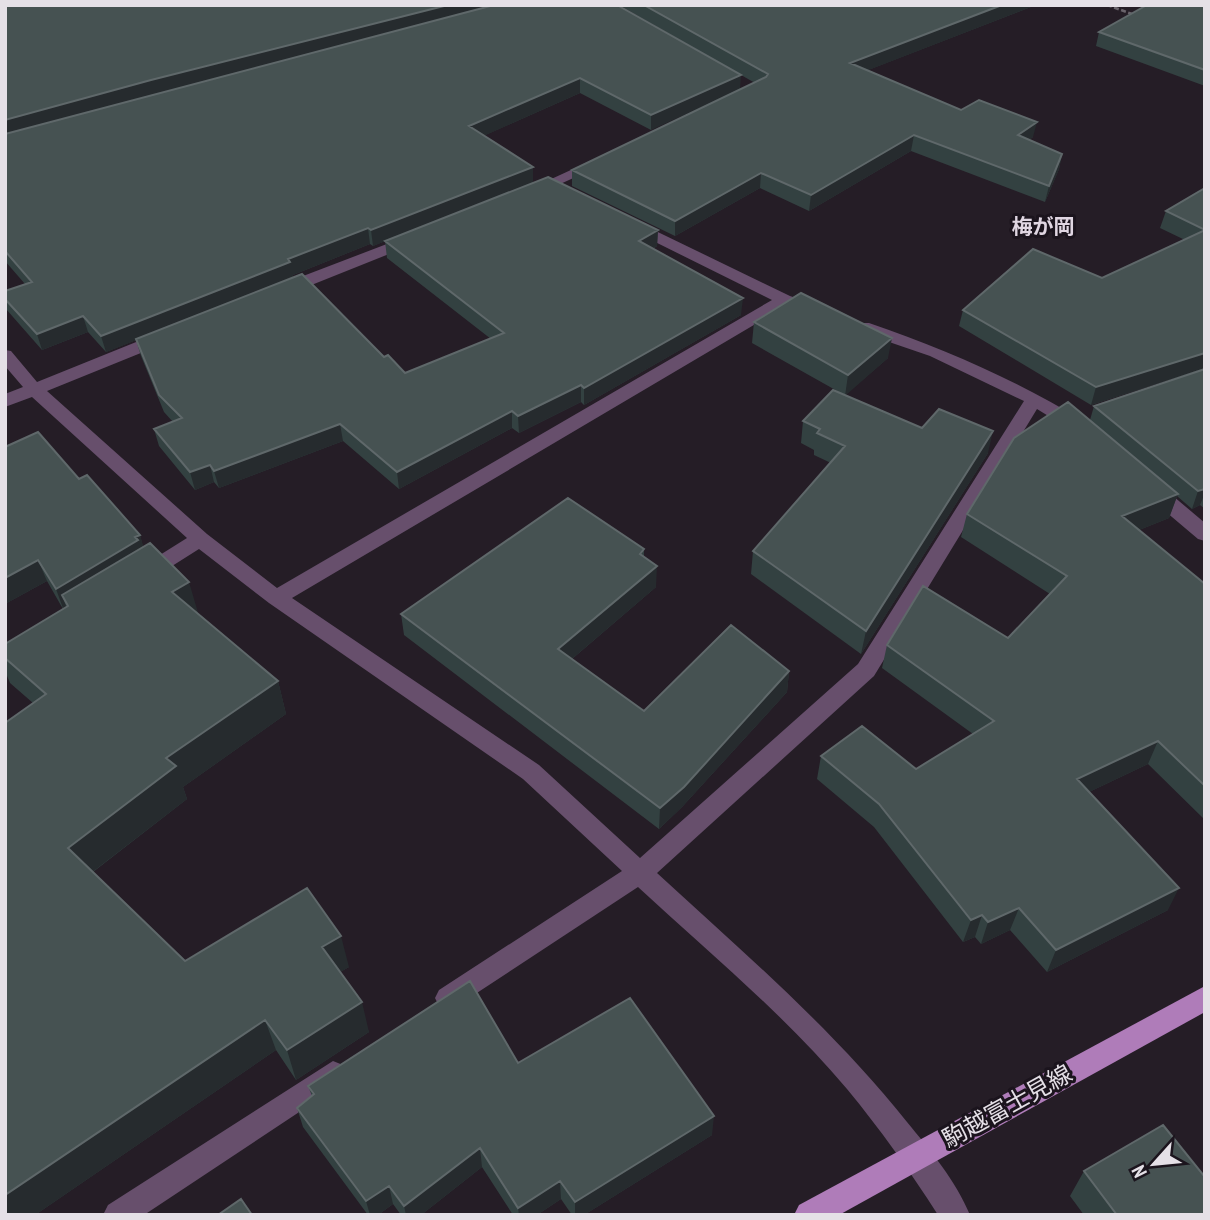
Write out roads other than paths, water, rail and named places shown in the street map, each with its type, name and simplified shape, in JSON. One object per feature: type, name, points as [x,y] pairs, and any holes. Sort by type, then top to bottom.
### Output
[{"type":"main road","name":"駒越富士見線","points":[[809,1215],[1205,998]]},
{"type":"street","points":[[514,198],[611,156]]},
{"type":"street","points":[[550,184],[575,196]]},
{"type":"street","points":[[612,214],[784,300],[936,352],[1034,399],[1071,420],[1092,438]]},
{"type":"street","points":[[263,298],[429,232]]},
{"type":"street","points":[[276,598],[784,300]]},
{"type":"street","points":[[5,401],[174,334]]},
{"type":"street","points":[[5,355],[34,389],[200,538],[276,598],[531,772],[836,1058],[916,1155],[955,1215]]},
{"type":"street","points":[[431,1009],[640,872],[866,670],[1034,399]]},
{"type":"street","points":[[1071,420],[1096,412]]},
{"type":"street","points":[[1143,481],[1205,534]]},
{"type":"street","points":[[120,589],[200,538]]},
{"type":"street","points":[[118,1215],[350,1063]]},
{"type":"district","name":"梅が岡","points":[[1043,226]]}]
